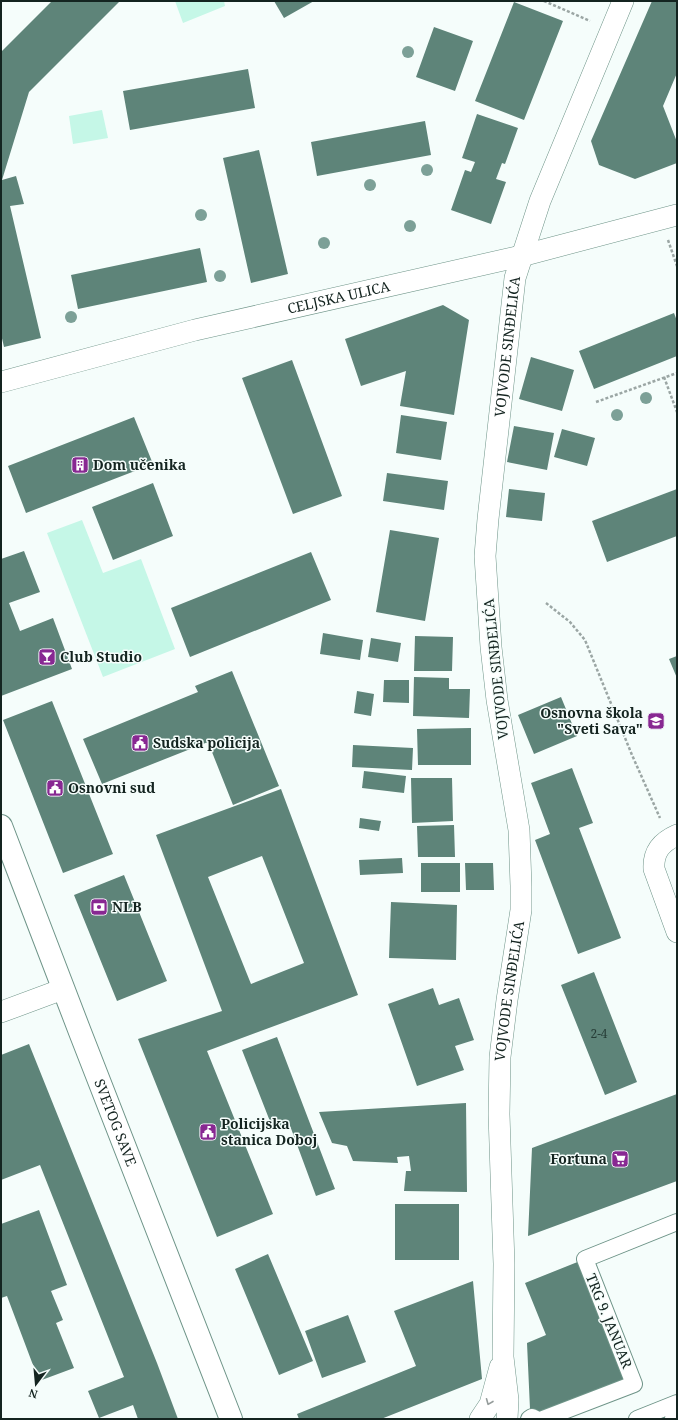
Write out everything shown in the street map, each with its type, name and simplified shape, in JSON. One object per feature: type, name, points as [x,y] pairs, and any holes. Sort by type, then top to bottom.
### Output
[{"type":"street","name":"VOJVODE SINĐELIĆA","points":[[507,1419],[508,1400],[503,1357],[504,1264],[499,1114],[500,1057],[521,910],[521,886],[518,830],[496,700],[486,556],[488,519],[515,278],[540,201],[623,1]]},
{"type":"street","name":"CELJSKA ULICA","points":[[1,382],[195,330],[521,256],[677,215]]},
{"type":"street","name":"SVETOG SAVE","points":[[1,826],[231,1419]]},
{"type":"street","points":[[673,837],[657,851],[653,859],[654,870],[677,932]]},
{"type":"street","points":[[1,1012],[63,989]]},
{"type":"street","name":"TRG 9. JANUAR","points":[[543,1419],[634,1384],[585,1259],[677,1222]]},
{"type":"street","name":"VOJVODE SINĐELIĆA","points":[[480,1419],[490,1404],[503,1357]]},
{"type":"street","points":[[637,1419],[677,1403]]},
{"type":"street","points":[[528,1419],[532,1417],[536,1419]]},
{"type":"path","points":[[544,1],[611,30]]},
{"type":"path","points":[[668,239],[677,266]]},
{"type":"path","points":[[596,402],[677,373]]},
{"type":"path","points":[[664,378],[677,412]]},
{"type":"path","points":[[546,603],[570,622],[585,640],[632,755],[673,837]]},
{"type":"green space","points":[[175,1],[224,1],[225,6],[183,23]]},
{"type":"green space","points":[[102,110],[108,138],[73,144],[69,116]]},
{"type":"green space","points":[[82,520],[103,573],[141,559],[175,649],[103,677],[47,533]]},
{"type":"building","points":[[52,1],[120,1],[29,92],[2,180],[16,176],[24,204],[10,206],[41,338],[4,347],[1,334],[1,52]]},
{"type":"building","points":[[274,1],[314,1],[284,18]]},
{"type":"building","points":[[652,1],[677,1],[677,73],[663,106],[677,142],[677,163],[635,179],[599,165],[591,141]]},
{"type":"building","points":[[514,2],[563,21],[524,120],[475,101]]},
{"type":"building","points":[[434,27],[473,41],[455,91],[416,77]]},
{"type":"building","points":[[248,69],[255,108],[130,130],[123,91]]},
{"type":"building","points":[[477,114],[518,128],[505,164],[502,163],[496,179],[506,182],[491,224],[451,210],[465,170],[471,172],[475,162],[462,158]]},
{"type":"building","points":[[425,121],[431,155],[317,176],[311,142]]},
{"type":"building","points":[[259,150],[288,274],[251,283],[223,158]]},
{"type":"building","points":[[200,248],[207,282],[78,309],[71,275]]},
{"type":"building","points":[[443,305],[469,320],[454,415],[400,406],[406,371],[361,386],[345,339]]},
{"type":"building","points":[[674,313],[677,321],[677,356],[594,389],[579,351]]},
{"type":"building","points":[[531,357],[574,370],[562,411],[519,399]]},
{"type":"building","points":[[292,360],[342,496],[293,514],[242,378]]},
{"type":"building","points":[[401,415],[447,422],[441,460],[396,453]]},
{"type":"building","name":"Dom učenika","points":[[134,417],[153,464],[26,513],[8,466]]},
{"type":"building","points":[[514,426],[554,433],[547,470],[507,462]]},
{"type":"building","points":[[562,429],[595,438],[587,466],[554,457]]},
{"type":"building","points":[[387,473],[448,481],[444,510],[383,501]]},
{"type":"building","points":[[153,483],[173,536],[113,560],[92,507]]},
{"type":"building","points":[[509,489],[545,493],[542,521],[506,517]]},
{"type":"building","points":[[677,489],[677,536],[607,562],[592,521]]},
{"type":"building","points":[[390,530],[439,538],[425,621],[376,612]]},
{"type":"building","points":[[24,551],[40,592],[9,603],[20,631],[53,618],[72,669],[1,696],[1,559]]},
{"type":"building","points":[[311,552],[331,600],[190,657],[171,608]]},
{"type":"building","points":[[323,633],[363,640],[360,660],[320,654]]},
{"type":"building","points":[[415,636],[453,637],[452,671],[414,671]]},
{"type":"building","points":[[371,638],[401,643],[398,662],[368,657]]},
{"type":"building","points":[[677,656],[677,678],[669,659]]},
{"type":"building","points":[[232,671],[279,786],[233,805],[208,742],[102,784],[83,739],[198,692],[195,686]]},
{"type":"building","points":[[414,677],[449,678],[449,689],[470,689],[469,718],[413,716]]},
{"type":"building","points":[[384,680],[409,680],[409,703],[383,702]]},
{"type":"building","points":[[357,691],[374,694],[371,716],[354,713]]},
{"type":"building","points":[[561,697],[577,736],[534,754],[518,715]]},
{"type":"building","points":[[52,701],[113,854],[63,873],[3,720]]},
{"type":"building","points":[[471,728],[471,765],[418,765],[417,729]]},
{"type":"building","points":[[353,745],[413,748],[412,770],[352,767]]},
{"type":"building","points":[[572,768],[593,823],[579,828],[621,938],[578,954],[535,840],[550,834],[531,783]]},
{"type":"building","points":[[364,771],[406,776],[404,793],[362,788]]},
{"type":"building","points":[[411,778],[452,778],[453,821],[412,823]]},
{"type":"building","points":[[281,789],[358,995],[207,1051],[273,1214],[217,1237],[138,1039],[222,1011],[156,835]],"holes":[[[262,856],[304,963],[251,984],[208,877]]]},
{"type":"building","points":[[360,818],[381,821],[379,831],[359,828]]},
{"type":"building","points":[[454,825],[455,857],[418,857],[417,826]]},
{"type":"building","points":[[402,858],[403,873],[360,875],[359,860]]},
{"type":"building","points":[[421,863],[460,863],[460,892],[421,892]]},
{"type":"building","points":[[465,863],[493,863],[494,890],[466,890]]},
{"type":"building","points":[[124,875],[167,981],[117,1001],[74,895]]},
{"type":"building","points":[[391,902],[457,905],[456,960],[389,958]]},
{"type":"building","points":[[594,972],[637,1082],[605,1095],[561,985]]},
{"type":"building","points":[[433,988],[439,1005],[459,998],[474,1040],[455,1046],[464,1070],[417,1086],[388,1004]]},
{"type":"building","points":[[277,1037],[335,1189],[316,1196],[289,1123],[273,1129],[242,1050]]},
{"type":"building","points":[[29,1044],[178,1419],[138,1419],[133,1405],[99,1418],[88,1391],[124,1377],[40,1165],[1,1180],[1,1055]]},
{"type":"building","points":[[677,1094],[677,1181],[528,1236],[532,1148]]},
{"type":"building","points":[[466,1103],[467,1192],[404,1191],[406,1171],[411,1171],[409,1156],[397,1157],[398,1163],[353,1161],[347,1146],[332,1143],[319,1112]]},
{"type":"building","points":[[395,1204],[459,1204],[459,1260],[395,1260]]},
{"type":"building","points":[[39,1210],[67,1285],[51,1291],[63,1320],[56,1323],[74,1368],[39,1381],[7,1296],[1,1298],[1,1224]]},
{"type":"building","points":[[268,1254],[313,1361],[279,1375],[235,1269]]},
{"type":"building","points":[[585,1259],[634,1384],[532,1417],[530,1409],[527,1343],[546,1335],[525,1283]]},
{"type":"building","points":[[473,1281],[482,1379],[381,1419],[299,1419],[297,1414],[416,1366],[394,1311]]},
{"type":"building","points":[[348,1315],[366,1362],[322,1378],[305,1331]]},
{"type":"place","name":"Dom učenika","points":[[80,465]]},
{"type":"place","name":"Club Studio","points":[[47,657]]},
{"type":"place","name":"Osnovna škola \"Sveti Sava\"","points":[[656,721]]},
{"type":"place","name":"Sudska policija","points":[[140,743]]},
{"type":"place","name":"Osnovni sud","points":[[55,788]]},
{"type":"place","name":"NLB","points":[[99,907]]},
{"type":"place","name":"Policijska stanica Doboj","points":[[208,1132]]},
{"type":"place","name":"Fortuna","points":[[620,1159]]}]
